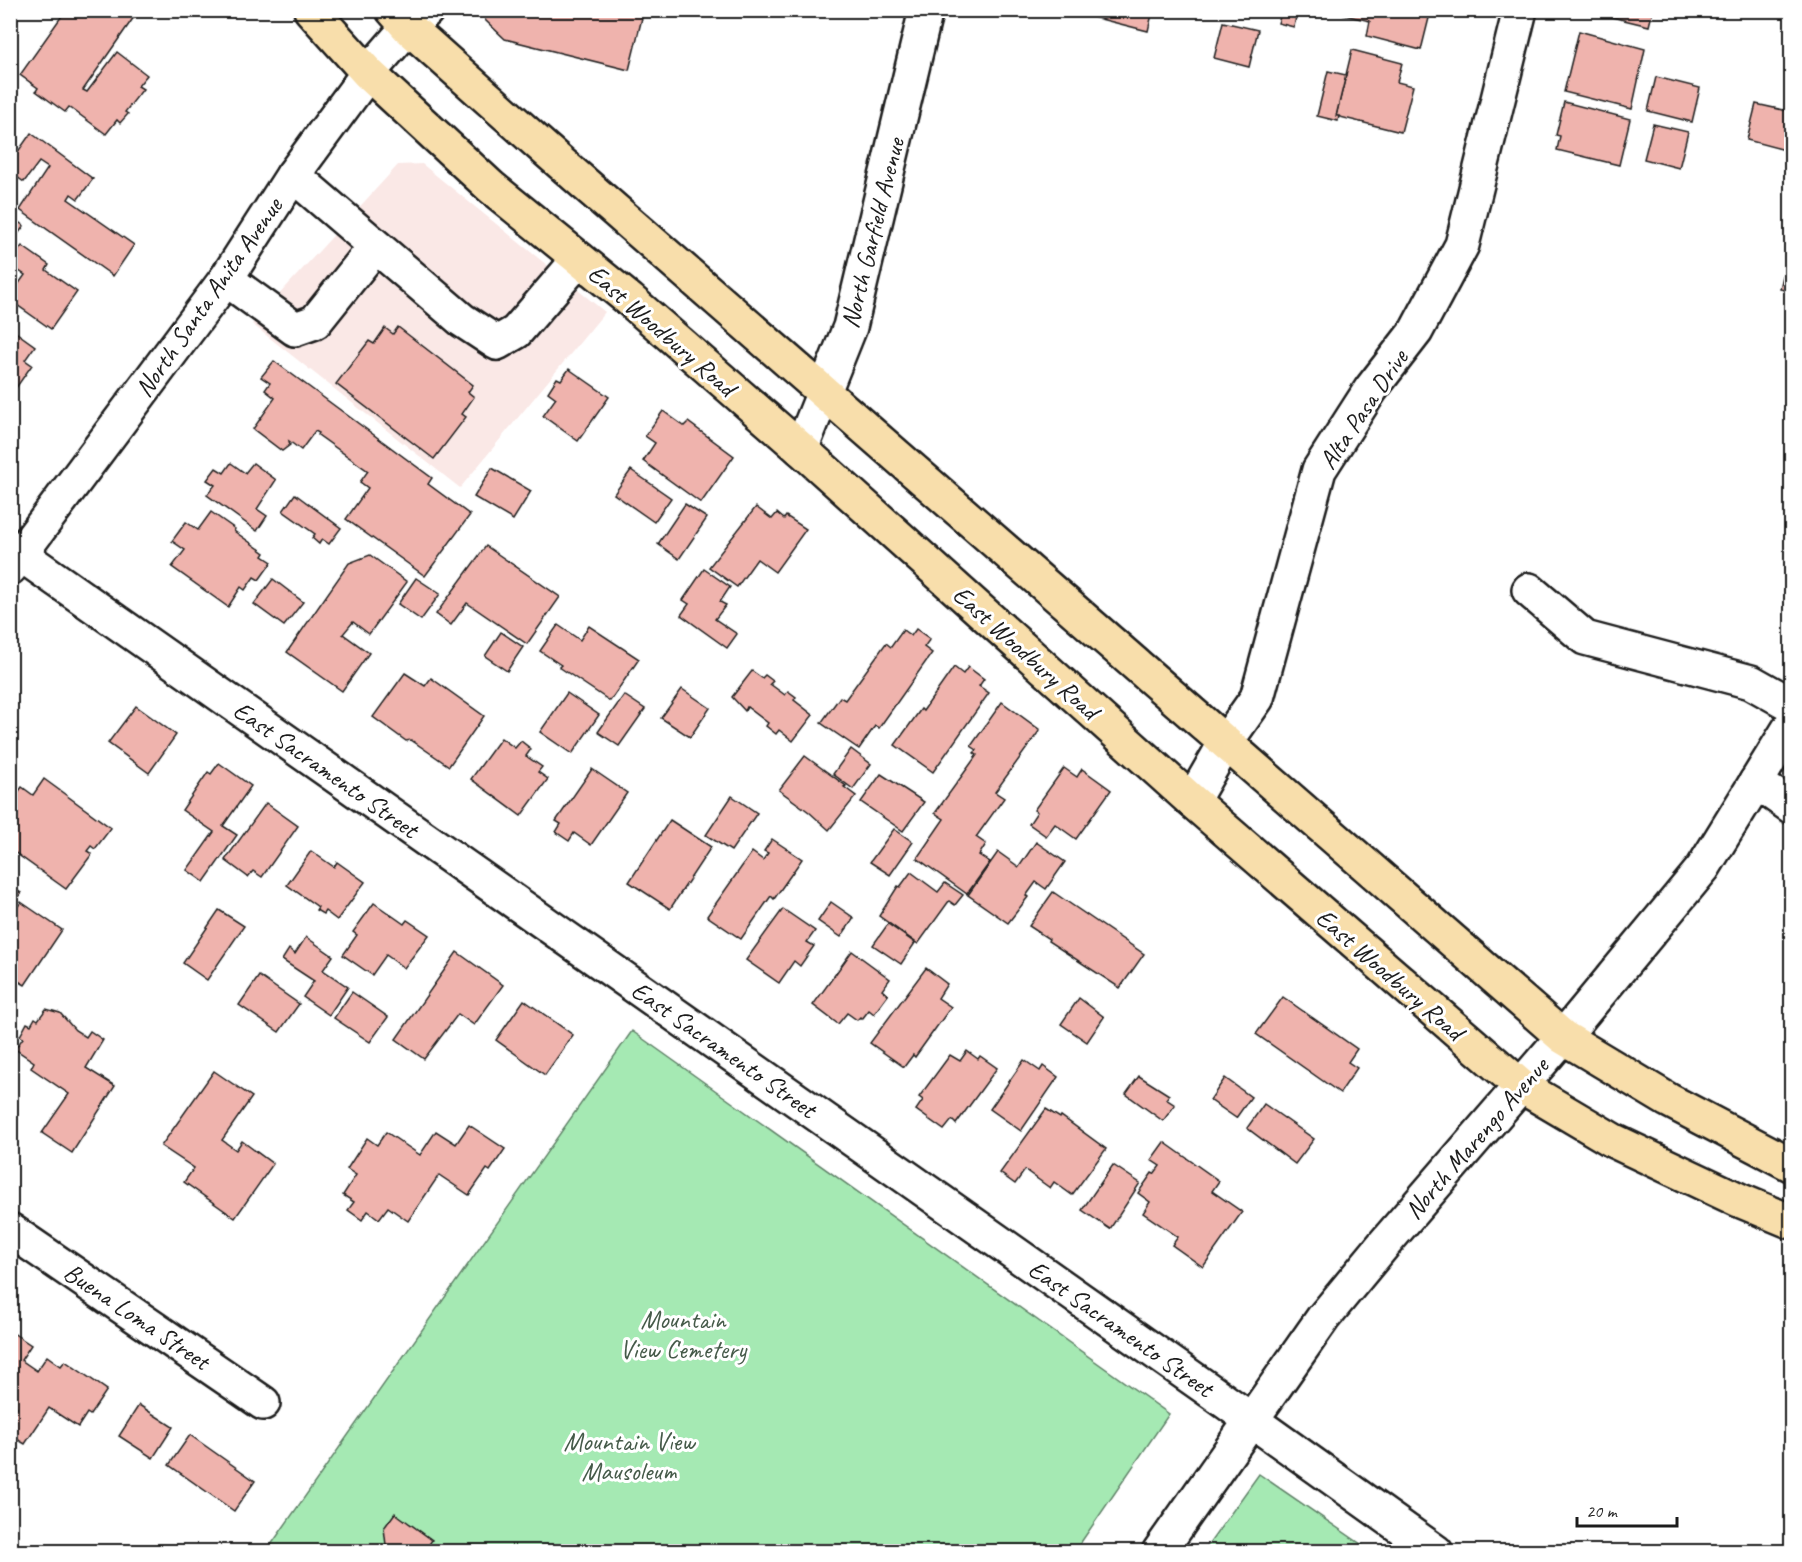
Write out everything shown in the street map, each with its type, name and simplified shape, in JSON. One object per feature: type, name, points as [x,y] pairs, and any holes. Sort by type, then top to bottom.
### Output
[{"type":"main road","name":"East Woodbury Road","points":[[311,10],[368,73],[491,188],[630,300],[801,449],[1192,801],[1345,936],[1521,1086],[1614,1141],[1791,1222]]},
{"type":"main road","points":[[409,16],[546,150],[1563,1037],[1668,1100],[1791,1165]]},
{"type":"street","name":"North Garfield Avenue","points":[[801,449],[850,327],[926,10]]},
{"type":"street","name":"Alta Pasa Drive","points":[[1192,801],[1226,742],[1257,698],[1319,470],[1371,389],[1416,331],[1462,245],[1520,10]]},
{"type":"street","name":"North Santa Anita Avenue","points":[[14,557],[226,279],[293,175],[409,16]]},
{"type":"street","points":[[293,175],[462,320],[497,343],[516,332],[579,258]]},
{"type":"street","points":[[226,279],[295,329],[315,322],[375,247]]},
{"type":"street","name":"East Sacramento Street","points":[[14,557],[1252,1420],[1436,1551]]},
{"type":"street","points":[[1529,590],[1585,638],[1751,682],[1791,705]]},
{"type":"street","name":"North Marengo Avenue","points":[[1159,1551],[1323,1318],[1563,1037],[1702,868],[1791,724]]},
{"type":"street","points":[[1756,782],[1791,807]]},
{"type":"street","name":"Buena Loma Street","points":[[10,1230],[263,1403]]},
{"type":"shaded area","points":[[422,164],[605,312],[460,488],[252,324],[398,165]]},
{"type":"green space","name":"Mountain View Cemetery","points":[[632,1031],[1169,1414],[1075,1551],[266,1552]]},
{"type":"green space","points":[[1259,1474],[1371,1551],[1204,1551]]},
{"type":"building","points":[[66,10],[126,10],[134,17],[83,90],[87,92],[117,52],[147,75],[138,86],[143,89],[125,112],[128,114],[120,123],[117,120],[106,134],[69,107],[65,112],[36,91],[38,88],[20,75]]},
{"type":"building","points":[[478,10],[644,10],[629,70],[505,39],[485,20],[487,14],[477,13]]},
{"type":"building","points":[[1065,10],[1153,10],[1148,31]]},
{"type":"building","points":[[1345,10],[1431,10],[1421,50],[1367,36],[1370,21],[1344,15]]},
{"type":"building","points":[[1600,10],[1653,10],[1649,26],[1599,14]]},
{"type":"building","points":[[1685,10],[1713,10],[1711,17]]},
{"type":"building","points":[[1281,14],[1296,17],[1294,27],[1278,23]]},
{"type":"building","points":[[1223,22],[1258,30],[1249,67],[1214,58]]},
{"type":"building","points":[[1579,31],[1645,49],[1632,109],[1564,92]]},
{"type":"building","points":[[1352,50],[1402,63],[1397,82],[1413,86],[1401,132],[1336,116]]},
{"type":"building","points":[[1328,71],[1346,75],[1336,116],[1339,116],[1338,121],[1317,116]]},
{"type":"building","points":[[1656,77],[1700,88],[1692,122],[1648,111]]},
{"type":"building","points":[[1564,102],[1630,119],[1619,165],[1557,150],[1560,136],[1556,135]]},
{"type":"building","points":[[1756,104],[1792,112],[1792,143],[1789,151],[1747,140]]},
{"type":"building","points":[[1653,124],[1688,132],[1679,168],[1644,159]]},
{"type":"building","points":[[31,133],[93,179],[78,199],[71,194],[68,199],[134,245],[113,276],[20,210],[48,168],[39,162],[24,182],[10,172],[10,163]]},
{"type":"building","points":[[10,216],[24,226],[10,245]]},
{"type":"building","points":[[1792,237],[1792,292],[1780,289]]},
{"type":"building","points":[[22,246],[49,265],[46,270],[77,292],[51,329],[10,300],[10,296],[25,275],[10,265],[10,261]]},
{"type":"building","points":[[398,327],[473,385],[468,392],[474,397],[462,414],[466,417],[434,459],[336,384],[369,341],[374,344],[385,328],[393,334]]},
{"type":"building","points":[[10,328],[35,346],[25,360],[32,365],[11,395]]},
{"type":"building","points":[[274,361],[432,478],[428,484],[470,515],[425,576],[346,519],[368,488],[360,482],[368,471],[315,431],[301,450],[289,441],[290,445],[282,451],[253,429],[275,398],[265,390],[270,383],[261,377]]},
{"type":"building","points":[[569,369],[609,397],[578,441],[543,416],[556,398],[548,392],[557,378],[561,380]]},
{"type":"building","points":[[663,411],[684,426],[688,422],[734,456],[701,503],[643,461],[655,443],[645,436]]},
{"type":"building","points":[[231,463],[245,473],[253,463],[276,480],[257,509],[267,516],[257,531],[207,495],[215,485],[207,480],[216,468],[224,473]]},
{"type":"building","points":[[492,468],[531,491],[513,520],[474,497]]},
{"type":"building","points":[[631,470],[671,498],[654,522],[614,494]]},
{"type":"building","points":[[295,494],[341,528],[329,544],[322,539],[319,544],[312,538],[315,534],[283,511]]},
{"type":"building","points":[[685,504],[707,518],[679,559],[658,544]]},
{"type":"building","points":[[756,507],[772,519],[777,513],[784,519],[786,516],[806,529],[775,572],[757,559],[737,587],[709,567]]},
{"type":"building","points":[[211,512],[265,553],[263,556],[272,562],[259,580],[254,577],[245,590],[241,587],[228,607],[172,567],[185,550],[172,541],[186,522],[198,530]]},
{"type":"building","points":[[486,546],[560,597],[527,644],[467,603],[451,625],[436,614]]},
{"type":"building","points":[[370,555],[407,582],[369,634],[353,622],[343,634],[369,653],[342,691],[287,652],[349,563]]},
{"type":"building","points":[[704,569],[730,587],[720,602],[726,605],[715,619],[737,634],[727,648],[681,615],[689,604],[683,600]]},
{"type":"building","points":[[416,578],[440,594],[421,620],[398,604]]},
{"type":"building","points":[[273,579],[303,602],[284,626],[254,604]]},
{"type":"building","points":[[558,625],[580,640],[589,626],[639,659],[610,701],[559,667],[561,665],[540,651]]},
{"type":"building","points":[[916,629],[930,639],[924,647],[932,653],[879,728],[875,726],[859,749],[821,723],[840,697],[845,700],[886,643],[891,647],[903,630],[911,636]]},
{"type":"building","points":[[501,632],[523,647],[507,671],[485,656]]},
{"type":"building","points":[[954,667],[963,674],[968,667],[984,679],[979,686],[989,693],[933,772],[895,745],[921,709],[923,711]]},
{"type":"building","points":[[752,671],[762,678],[765,675],[773,681],[770,684],[785,695],[788,691],[796,697],[794,700],[813,715],[793,741],[779,730],[776,734],[766,726],[768,723],[747,707],[745,711],[732,697]]},
{"type":"building","points":[[405,673],[425,686],[431,678],[484,716],[449,766],[411,740],[406,741],[373,717]]},
{"type":"building","points":[[682,689],[710,708],[690,737],[661,718]]},
{"type":"building","points":[[567,693],[599,715],[572,754],[540,732]]},
{"type":"building","points":[[624,695],[645,709],[619,746],[598,732]]},
{"type":"building","points":[[1002,702],[1040,730],[995,792],[1004,798],[976,837],[986,844],[979,855],[990,862],[967,894],[917,858],[944,819],[935,813],[977,755],[974,753],[977,750],[971,746]]},
{"type":"building","points":[[136,706],[176,735],[149,773],[108,743]]},
{"type":"building","points":[[501,738],[515,748],[521,741],[531,749],[526,756],[542,767],[538,772],[548,779],[521,816],[471,779]]},
{"type":"building","points":[[851,749],[871,764],[853,789],[833,774]]},
{"type":"building","points":[[805,756],[856,796],[829,830],[779,790]]},
{"type":"building","points":[[219,763],[251,786],[223,826],[237,835],[204,882],[187,870],[214,832],[182,810],[208,772],[211,774]]},
{"type":"building","points":[[1064,768],[1077,777],[1082,769],[1111,790],[1076,839],[1055,824],[1046,836],[1029,824],[1037,812],[1034,810]]},
{"type":"building","points":[[592,769],[627,793],[591,845],[574,833],[569,841],[556,832],[561,824],[556,821]]},
{"type":"building","points":[[881,774],[924,802],[903,831],[861,802]]},
{"type":"building","points":[[44,779],[111,828],[95,849],[91,846],[87,851],[92,854],[66,889],[10,849],[10,826],[16,818],[10,813],[10,803],[22,787],[33,795]]},
{"type":"building","points":[[732,796],[757,813],[731,851],[706,835]]},
{"type":"building","points":[[266,803],[298,826],[262,877],[253,871],[248,877],[225,860]]},
{"type":"building","points":[[670,820],[711,847],[670,909],[629,882]]},
{"type":"building","points":[[894,829],[913,842],[890,875],[870,862]]},
{"type":"building","points":[[772,839],[802,859],[774,899],[771,896],[741,939],[707,916],[752,852],[763,860],[768,853],[764,851]]},
{"type":"building","points":[[1036,842],[1065,862],[1046,889],[1036,882],[1026,896],[1028,897],[1008,923],[968,895],[998,852],[1019,867]]},
{"type":"building","points":[[311,851],[334,867],[337,862],[365,882],[337,920],[325,911],[323,914],[316,910],[318,907],[287,885]]},
{"type":"building","points":[[911,872],[938,892],[945,883],[963,895],[955,905],[949,901],[918,944],[879,916],[898,886],[900,887]]},
{"type":"building","points":[[10,886],[21,893],[10,908]]},
{"type":"building","points":[[1053,892],[1144,954],[1120,988],[1029,926]]},
{"type":"building","points":[[21,902],[62,930],[25,985],[10,976],[10,917]]},
{"type":"building","points":[[831,902],[854,918],[841,937],[818,921]]},
{"type":"building","points":[[374,903],[404,924],[407,920],[429,935],[404,968],[386,955],[372,975],[343,955],[357,935],[353,932]]},
{"type":"building","points":[[783,909],[815,931],[807,942],[814,946],[800,966],[794,961],[779,983],[746,960]]},
{"type":"building","points":[[219,910],[244,926],[207,980],[183,963]]},
{"type":"building","points":[[888,924],[915,943],[901,964],[873,945]]},
{"type":"building","points":[[306,937],[333,956],[323,970],[348,987],[329,1015],[303,997],[314,981],[282,960],[289,949],[295,954]]},
{"type":"building","points":[[852,951],[890,979],[882,990],[888,995],[874,1014],[869,1010],[862,1019],[860,1017],[857,1020],[847,1013],[838,1024],[813,1005]]},
{"type":"building","points":[[457,952],[503,985],[474,1025],[458,1014],[424,1059],[396,1039]]},
{"type":"building","points":[[926,968],[947,984],[938,998],[951,1007],[915,1057],[913,1055],[904,1067],[870,1043]]},
{"type":"building","points":[[259,976],[299,1004],[279,1032],[239,1005]]},
{"type":"building","points":[[352,992],[388,1017],[370,1042],[334,1018]]},
{"type":"building","points":[[1283,997],[1357,1049],[1348,1062],[1357,1068],[1340,1093],[1256,1034]]},
{"type":"building","points":[[1079,998],[1104,1017],[1087,1042],[1061,1024]]},
{"type":"building","points":[[524,1000],[573,1035],[545,1075],[496,1040]]},
{"type":"building","points":[[46,1009],[60,1013],[75,1030],[86,1037],[90,1031],[103,1040],[86,1068],[115,1086],[72,1153],[42,1133],[69,1094],[31,1068],[34,1062],[15,1049],[23,1038],[20,1036],[27,1023],[31,1025],[35,1018],[38,1020]]},
{"type":"building","points":[[967,1051],[978,1059],[980,1056],[997,1068],[956,1124],[952,1120],[944,1130],[916,1110],[923,1100],[919,1097],[950,1055],[960,1061]]},
{"type":"building","points":[[1024,1060],[1040,1071],[1043,1066],[1058,1077],[1021,1131],[990,1109]]},
{"type":"building","points":[[214,1071],[252,1097],[222,1140],[236,1150],[242,1141],[273,1164],[235,1218],[184,1182],[194,1168],[161,1146]]},
{"type":"building","points":[[1139,1076],[1169,1095],[1166,1099],[1175,1105],[1163,1121],[1126,1094]]},
{"type":"building","points":[[1225,1078],[1251,1097],[1236,1118],[1210,1100]]},
{"type":"building","points":[[1264,1104],[1314,1139],[1295,1164],[1247,1128]]},
{"type":"building","points":[[1046,1109],[1060,1118],[1061,1116],[1106,1149],[1072,1195],[1054,1182],[1050,1188],[1025,1170],[1015,1184],[1000,1173]]},
{"type":"building","points":[[469,1125],[505,1149],[490,1171],[487,1169],[469,1195],[439,1175],[408,1221],[388,1207],[379,1219],[368,1211],[362,1220],[348,1210],[354,1202],[343,1195],[356,1175],[347,1169],[367,1138],[377,1145],[386,1132],[420,1155],[436,1131],[456,1144]]},
{"type":"building","points":[[1164,1142],[1219,1181],[1212,1191],[1242,1212],[1203,1267],[1172,1245],[1178,1237],[1143,1213],[1150,1202],[1138,1193],[1160,1166],[1151,1160]]},
{"type":"building","points":[[1113,1165],[1140,1183],[1110,1229],[1082,1210]]},
{"type":"building","points":[[10,1331],[31,1345],[21,1360],[37,1371],[47,1356],[61,1366],[65,1361],[107,1390],[90,1415],[87,1413],[78,1427],[49,1408],[25,1444],[10,1435],[10,1416],[17,1407],[13,1405],[16,1399],[10,1395]]},
{"type":"building","points":[[139,1405],[173,1427],[153,1458],[119,1436]]},
{"type":"building","points":[[190,1435],[255,1481],[234,1511],[169,1465]]},
{"type":"building","points":[[395,1513],[432,1540],[424,1552],[395,1552],[386,1545],[384,1528]]},
{"type":"park label","name":"Mountain View Mausoleum","points":[[629,1456]]}]
